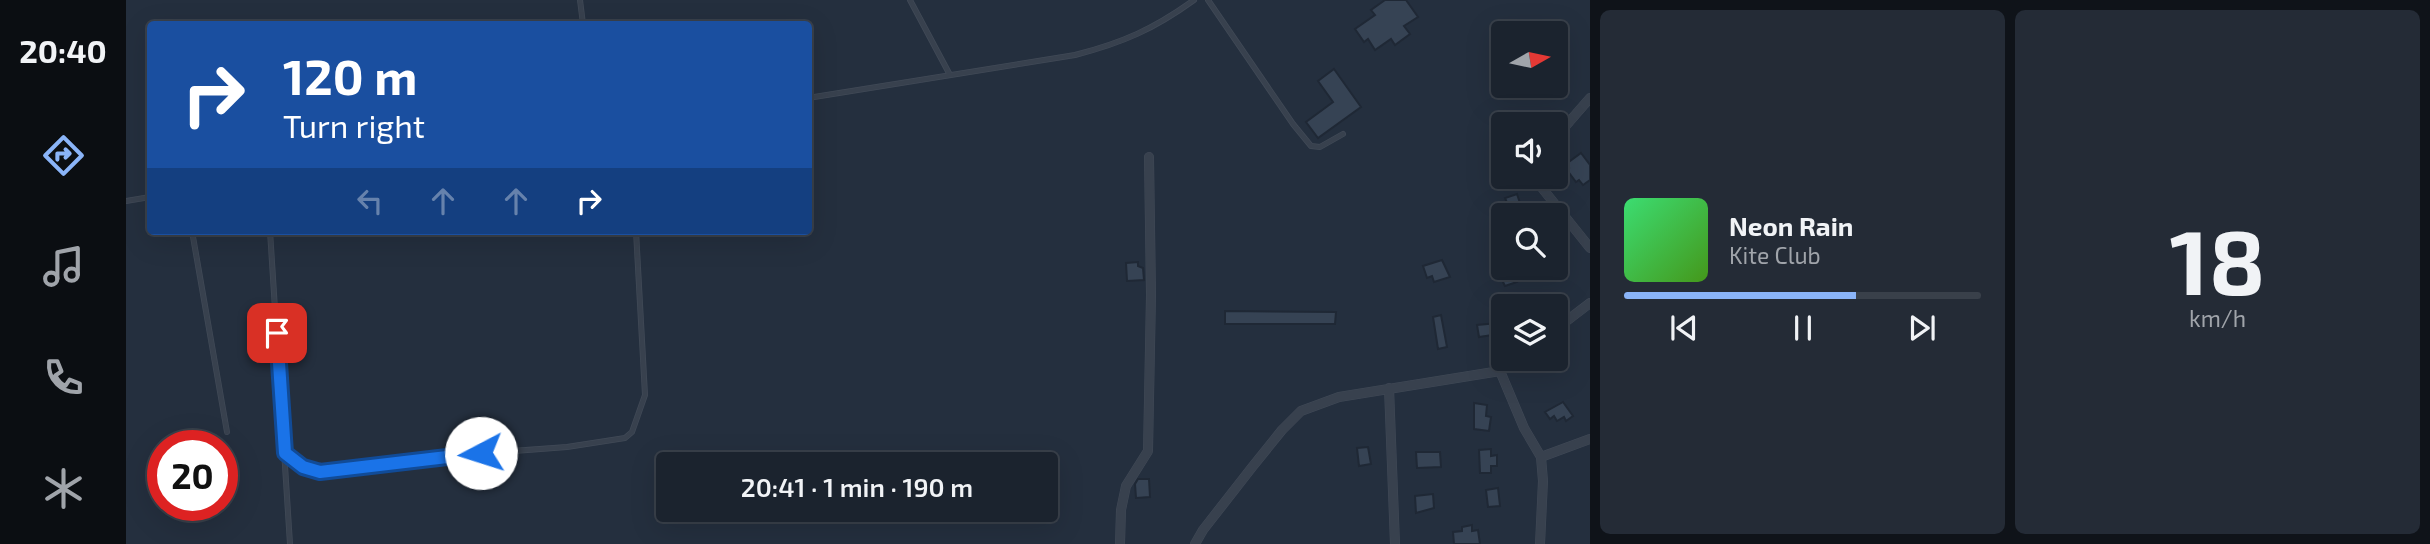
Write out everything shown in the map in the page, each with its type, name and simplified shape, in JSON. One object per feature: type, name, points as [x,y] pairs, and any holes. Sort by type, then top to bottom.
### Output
[{"type":"street","points":[[1568,123],[1590,98]]},
{"type":"street","points":[[1121,544],[1121,510],[1126,485],[1148,451],[1151,295],[1149,157]]},
{"type":"street","points":[[1543,189],[1590,248]]},
{"type":"street","points":[[1568,320],[1590,303]]},
{"type":"street","points":[[1195,544],[1252,466],[1301,411],[1339,397],[1500,371],[1524,428],[1541,457],[1543,481],[1540,544]]},
{"type":"street","points":[[1389,388],[1395,544]]},
{"type":"street","points":[[1541,457],[1590,439]]},
{"type":"lane","points":[[580,0],[583,21]]},
{"type":"lane","points":[[910,0],[950,75]]},
{"type":"lane","points":[[812,97],[1075,55],[1114,45],[1164,22],[1194,0]]},
{"type":"lane","points":[[1208,0],[1311,146],[1320,147],[1343,134]]},
{"type":"lane","points":[[126,201],[147,198]]},
{"type":"lane","points":[[193,235],[227,430]]},
{"type":"lane","points":[[270,235],[290,544]]},
{"type":"lane","points":[[285,453],[303,467],[320,472],[432,457],[567,447],[625,438],[632,432],[645,395],[636,235]]},
{"type":"building","points":[[1385,0],[1406,0],[1418,17],[1404,26],[1410,34],[1395,45],[1391,39],[1375,50],[1368,39],[1364,42],[1355,29],[1375,15],[1371,10]]},
{"type":"building","points":[[1334,69],[1361,107],[1318,138],[1306,122],[1333,102],[1318,81]]},
{"type":"building","points":[[1581,153],[1590,165],[1590,180],[1583,185],[1579,180],[1576,182],[1568,171],[1568,163]]},
{"type":"building","points":[[1517,194],[1520,203],[1507,203],[1505,198]]},
{"type":"building","points":[[1442,260],[1450,277],[1434,282],[1432,276],[1427,278],[1423,266]]},
{"type":"building","points":[[1138,262],[1138,266],[1143,268],[1144,280],[1127,281],[1126,263]]},
{"type":"building","points":[[1502,280],[1516,280],[1517,282],[1505,286]]},
{"type":"building","points":[[1225,311],[1336,312],[1335,324],[1225,324]]},
{"type":"building","points":[[1441,315],[1447,347],[1438,349],[1433,317]]},
{"type":"building","points":[[1491,324],[1491,335],[1479,337],[1477,325]]},
{"type":"building","points":[[1563,402],[1573,416],[1566,421],[1564,417],[1557,421],[1554,416],[1550,419],[1545,412]]},
{"type":"building","points":[[1474,403],[1487,405],[1486,416],[1491,417],[1489,431],[1474,429]]},
{"type":"building","points":[[1368,447],[1371,464],[1359,466],[1357,448]]},
{"type":"building","points":[[1491,449],[1491,456],[1497,455],[1497,466],[1491,466],[1491,473],[1480,473],[1479,450]]},
{"type":"building","points":[[1416,452],[1440,452],[1441,467],[1417,468]]},
{"type":"building","points":[[1138,479],[1149,479],[1150,497],[1136,498],[1135,484]]},
{"type":"building","points":[[1498,488],[1500,506],[1488,507],[1486,490]]},
{"type":"building","points":[[1433,494],[1434,508],[1416,513],[1415,496]]},
{"type":"building","points":[[1472,525],[1472,531],[1478,530],[1480,544],[1454,544],[1453,532],[1462,531],[1462,527]]},
{"type":"route","points":[[277,333],[285,453],[303,467],[320,472],[481,453]]}]
